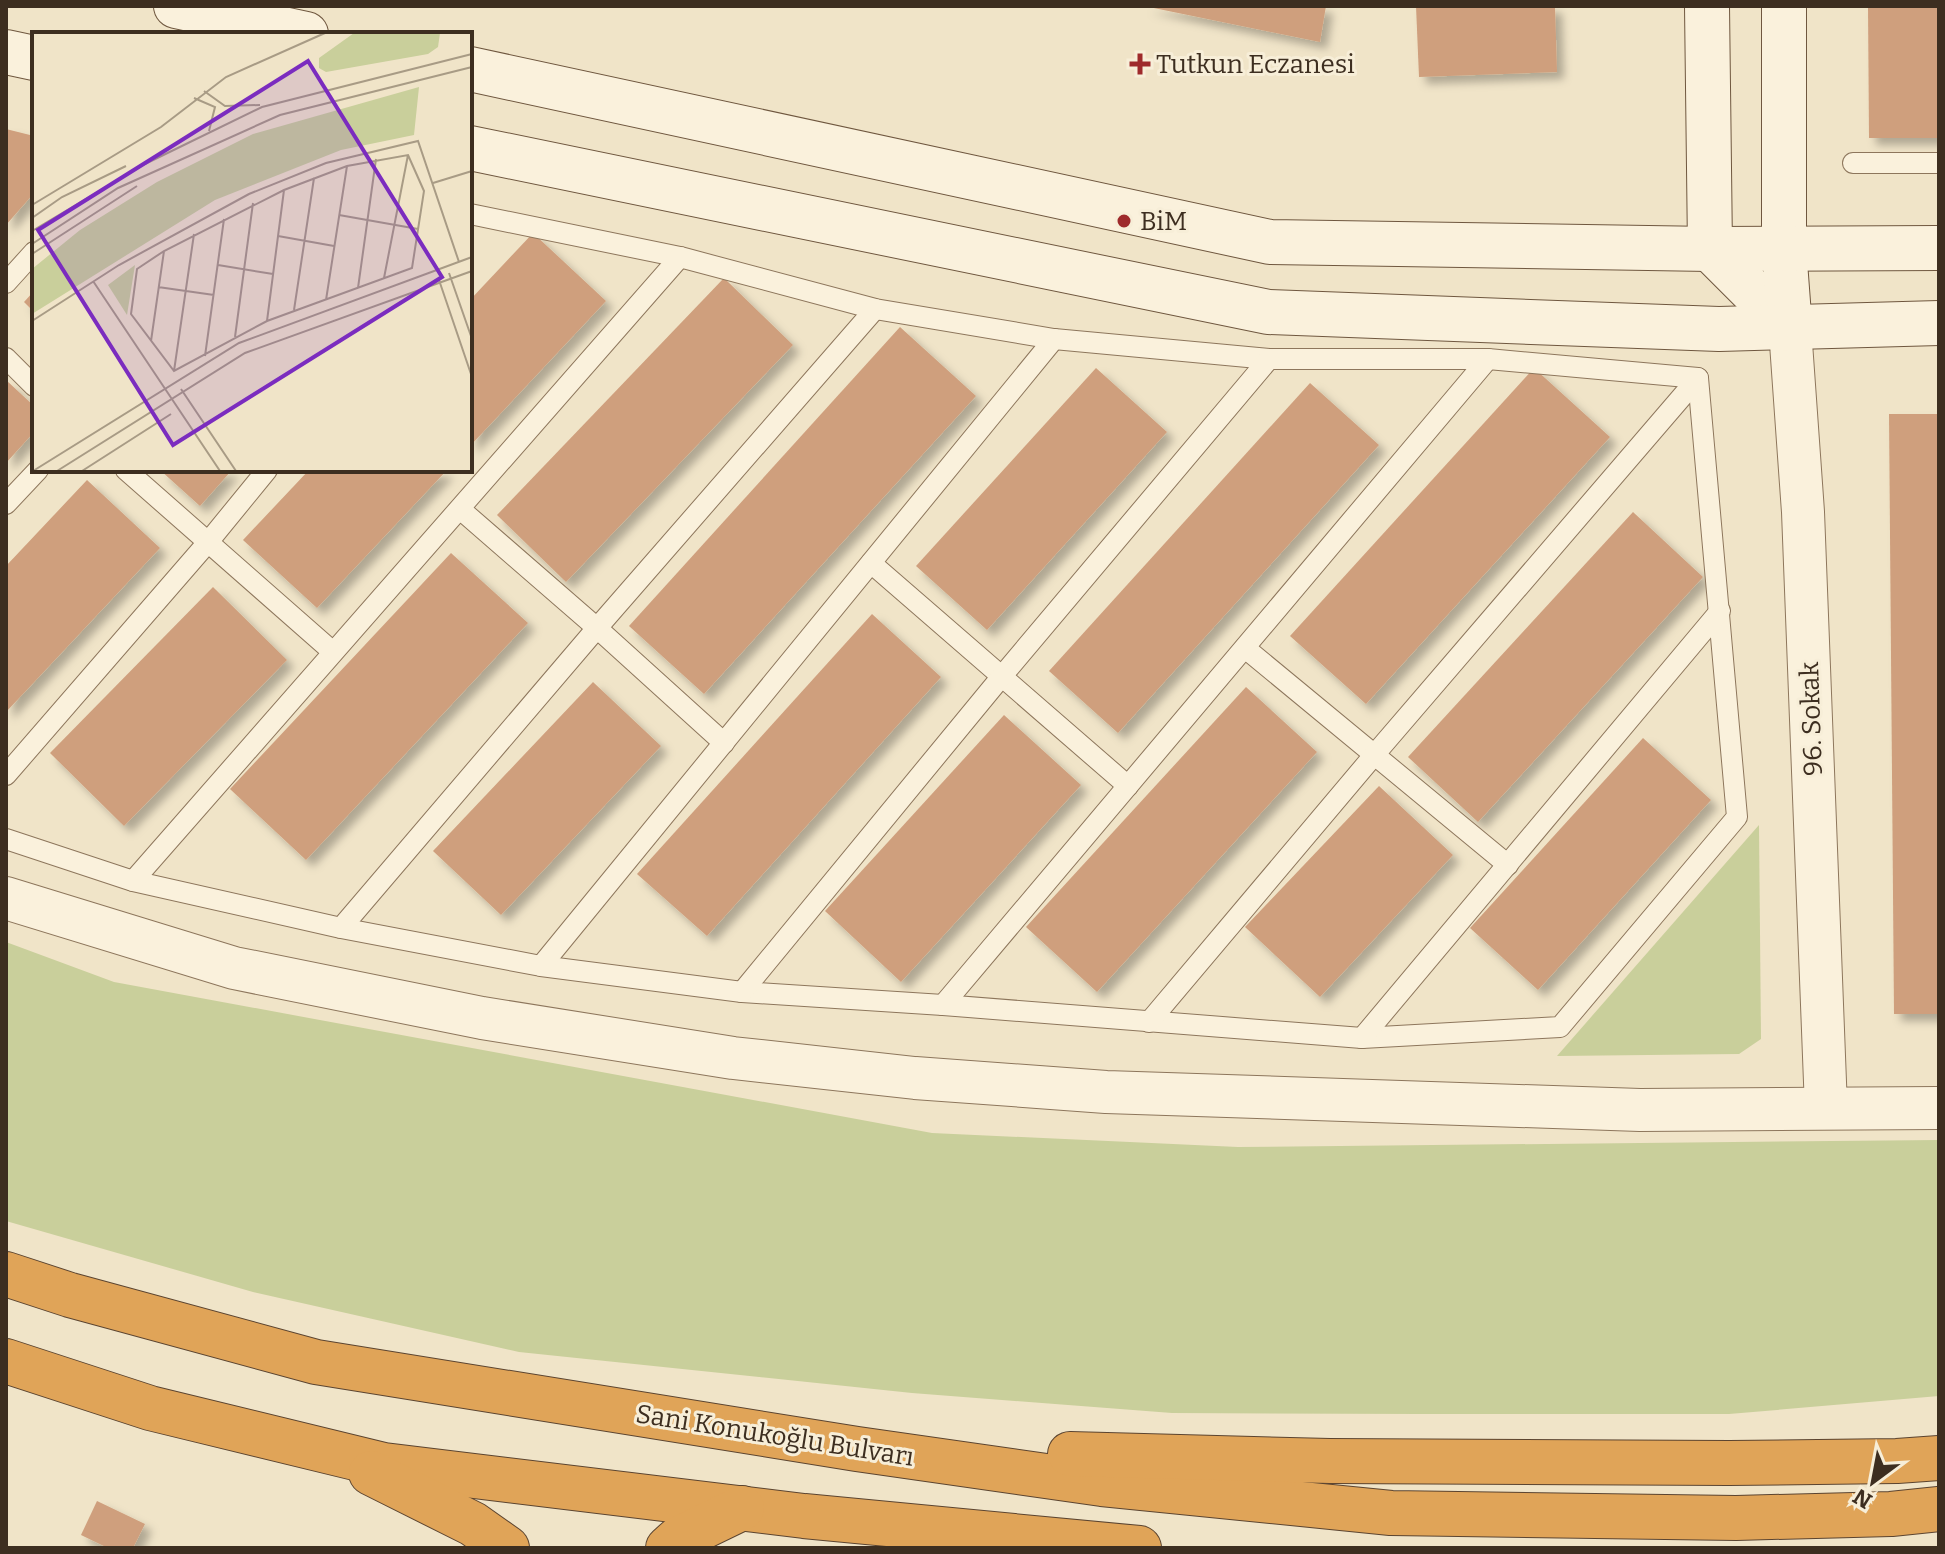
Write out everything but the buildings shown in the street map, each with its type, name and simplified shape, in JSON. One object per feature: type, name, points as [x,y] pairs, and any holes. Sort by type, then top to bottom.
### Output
[{"type":"highway","name":"Sani Konukoğlu Bulvarı","points":[[6,1274],[70,1295],[316,1362],[857,1449],[1102,1484],[1391,1513],[1736,1518],[1891,1514],[1939,1509]]},
{"type":"highway","points":[[6,1361],[150,1408],[384,1465],[804,1516],[1139,1548]]},
{"type":"highway","points":[[857,1449],[1330,1461],[1729,1463],[1939,1458]]},
{"type":"highway","points":[[326,1451],[473,1524],[507,1548]]},
{"type":"highway","points":[[668,1548],[678,1539],[742,1508]]},
{"type":"highway","points":[[804,1516],[960,1548]]},
{"type":"street","points":[[176,6],[297,32]]},
{"type":"street","points":[[1707,6],[1710,249],[1790,329]]},
{"type":"street","points":[[1784,6],[1784,249],[1790,329]]},
{"type":"street","points":[[6,52],[32,58]]},
{"type":"street","points":[[472,69],[1270,242],[1710,249],[1939,248]]},
{"type":"street","points":[[472,148],[1268,312],[1719,329],[1939,323]]},
{"type":"street","name":"96. Sokak","points":[[1790,329],[1803,512],[1826,1108]]},
{"type":"street","points":[[6,898],[234,968],[482,1018],[733,1058],[915,1078],[1106,1092],[1640,1110],[1939,1108]]},
{"type":"lane","points":[[1853,163],[1939,163]]},
{"type":"lane","points":[[472,216],[680,257],[875,309],[1054,339],[1269,359],[1488,359],[1698,378]]},
{"type":"lane","points":[[6,283],[32,254]]},
{"type":"lane","points":[[133,881],[680,257]]},
{"type":"lane","points":[[341,928],[875,309]]},
{"type":"lane","points":[[541,966],[1054,339]]},
{"type":"lane","points":[[6,358],[32,384]]},
{"type":"lane","points":[[742,992],[1269,359]]},
{"type":"lane","points":[[943,1005],[1488,359]]},
{"type":"lane","points":[[6,839],[133,881],[341,928],[541,966],[742,992],[1362,1038],[1560,1027],[1737,817],[1698,378]]},
{"type":"lane","points":[[1149,1022],[1698,378]]},
{"type":"lane","points":[[6,504],[36,472]]},
{"type":"lane","points":[[128,472],[333,652]]},
{"type":"lane","points":[[6,775],[265,472]]},
{"type":"lane","points":[[460,509],[724,743]]},
{"type":"lane","points":[[871,563],[1128,786]]},
{"type":"lane","points":[[1362,1038],[1720,611]]},
{"type":"lane","points":[[1245,648],[1508,865]]},
{"type":"green space","points":[[1759,825],[1761,1039],[1739,1054],[1557,1056]]},
{"type":"green space","points":[[6,942],[114,982],[932,1133],[1238,1147],[1939,1140],[1939,1396],[1729,1414],[1172,1413],[912,1393],[519,1352],[253,1292],[6,1221]]},
{"type":"place","name":"Tutkun Eczanesi","points":[[1140,64]]},
{"type":"place","name":"BiM","points":[[1124,221]]}]
